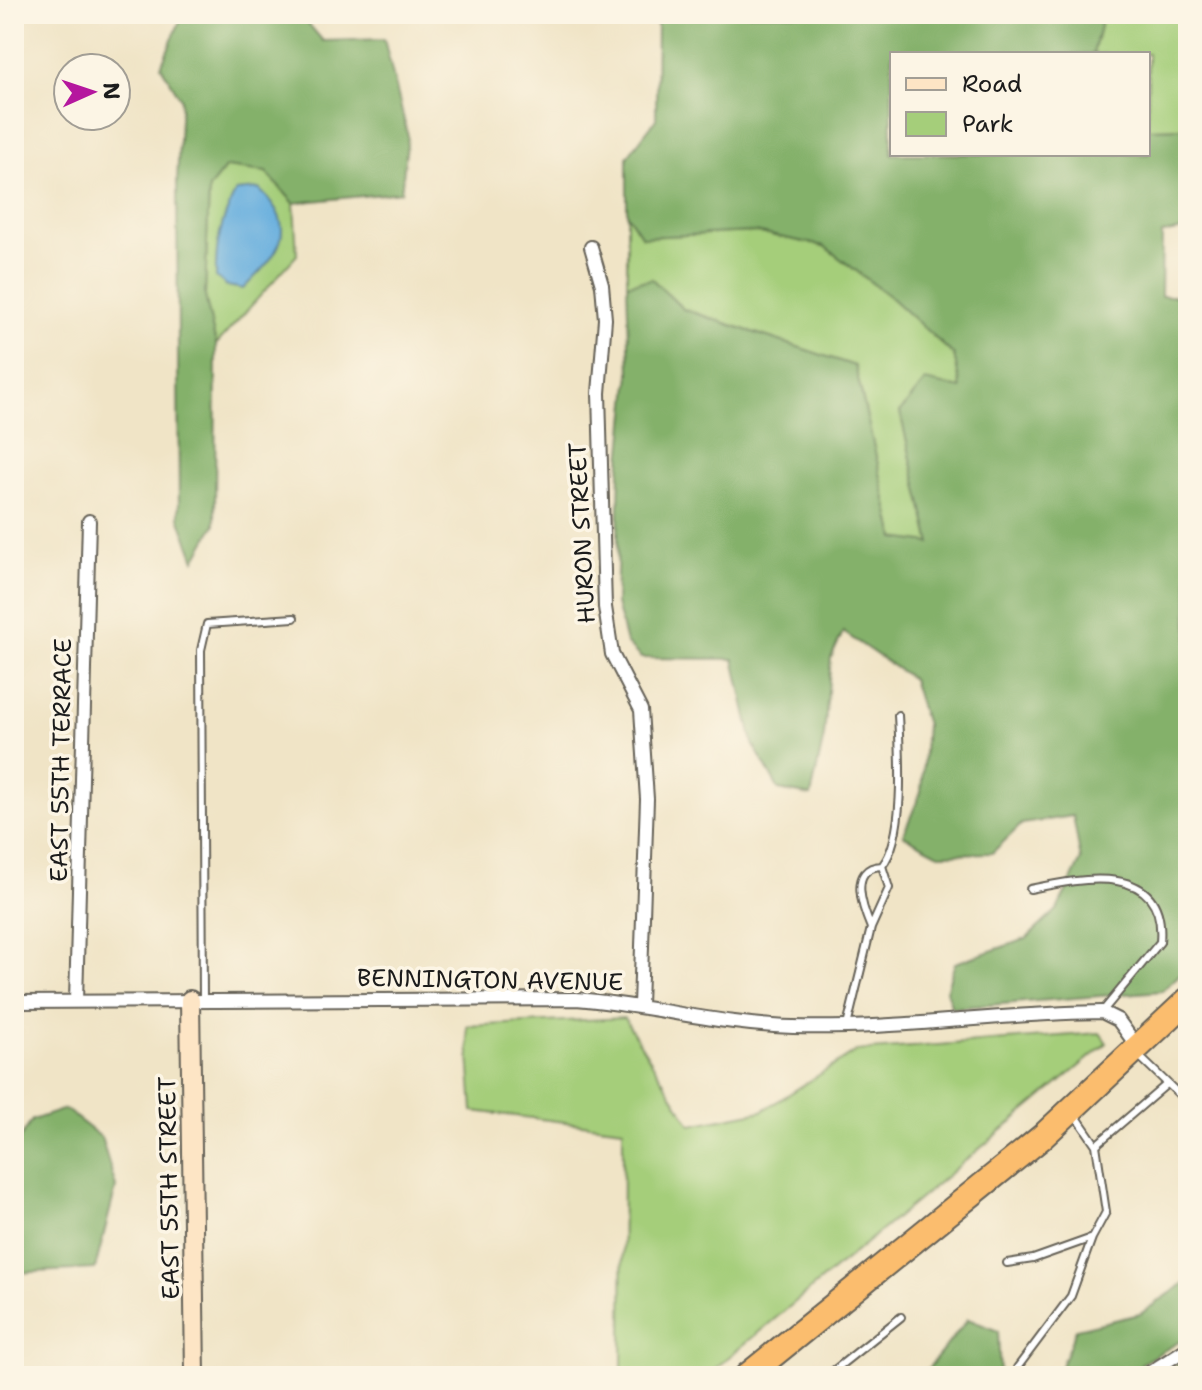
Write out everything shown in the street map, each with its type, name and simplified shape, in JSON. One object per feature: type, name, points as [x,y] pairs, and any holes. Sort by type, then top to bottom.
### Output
[{"type":"highway","points":[[747,1376],[1072,1110],[1188,1000]]},
{"type":"street","name":"HURON STREET","points":[[591,247],[602,285],[605,319],[599,393],[605,607],[612,654],[641,710],[647,799],[640,1005]]},
{"type":"street","name":"EAST 55TH TERRACE","points":[[76,1001],[89,521]]},
{"type":"street","name":"BENNINGTON AVENUE","points":[[14,1002],[576,999],[640,1005],[706,1019],[790,1027],[1102,1012]]},
{"type":"street","name":"EAST 55TH STREET","points":[[195,1376],[197,1000]]},
{"type":"street","points":[[1102,1012],[1118,1020],[1137,1051]]},
{"type":"street","points":[[1144,1376],[1188,1348]]},
{"type":"lane","points":[[197,1000],[201,650],[207,624],[294,618]]},
{"type":"lane","points":[[882,866],[892,854],[900,766],[898,715]]},
{"type":"lane","points":[[871,928],[859,888],[863,874],[874,866],[882,866]]},
{"type":"lane","points":[[847,1026],[871,928],[889,888],[882,866]]},
{"type":"lane","points":[[1030,889],[1066,882],[1104,880],[1142,889],[1153,897],[1159,912],[1160,942],[1102,1012]]},
{"type":"lane","points":[[1137,1051],[1188,1103]]},
{"type":"lane","points":[[1096,1145],[1167,1084]]},
{"type":"lane","points":[[1017,1368],[1071,1296],[1092,1238],[1106,1212],[1096,1145],[1072,1110]]},
{"type":"lane","points":[[1007,1263],[1033,1259],[1092,1238]]},
{"type":"lane","points":[[827,1376],[901,1317]]},
{"type":"green space","points":[[183,14],[300,14],[323,41],[384,39],[408,136],[401,192],[294,203],[266,172],[226,167],[209,188],[205,296],[216,345],[215,525],[195,560],[179,517],[177,183],[181,99],[161,66]]},
{"type":"green space","points":[[657,14],[1103,14],[1094,52],[890,52],[890,156],[1150,156],[1150,129],[1188,128],[1188,229],[1162,234],[1161,296],[1188,296],[1188,967],[1162,991],[952,1008],[946,990],[955,963],[1026,939],[1057,910],[1081,860],[1073,816],[1022,824],[992,853],[939,854],[903,835],[921,792],[926,725],[912,679],[843,632],[831,658],[824,736],[811,796],[779,790],[753,744],[734,659],[641,658],[626,643],[616,604],[620,471],[630,373],[627,284],[652,279],[683,309],[855,366],[895,538],[931,543],[900,412],[925,381],[961,389],[954,355],[889,296],[824,246],[755,232],[642,237],[627,214],[627,157],[656,119]]},
{"type":"green space","points":[[1103,14],[1188,14],[1188,128],[1150,129],[1150,52],[1094,52]]},
{"type":"green space","points":[[226,167],[266,172],[294,203],[297,255],[216,345],[205,296],[209,188]]},
{"type":"green space","points":[[627,214],[642,237],[755,232],[824,246],[889,296],[954,355],[962,390],[900,412],[931,544],[895,538],[855,366],[683,309],[652,279],[627,284]]},
{"type":"green space","points":[[624,1018],[691,1125],[762,1111],[857,1051],[1100,1033],[1107,1043],[706,1376],[622,1376],[623,1129],[473,1111],[467,1026]]},
{"type":"green space","points":[[65,1109],[101,1137],[116,1187],[95,1269],[14,1273],[14,1148],[32,1120]]},
{"type":"green space","points":[[1188,1281],[1188,1337],[1142,1363],[1131,1376],[1057,1376],[1076,1329],[1140,1314]]},
{"type":"green space","points":[[968,1319],[998,1331],[1000,1376],[922,1376]]},
{"type":"green space","points":[[1188,1356],[1188,1376],[1162,1376]]},
{"type":"water","points":[[259,189],[280,217],[280,241],[275,253],[243,289],[227,286],[216,277],[218,243],[226,212],[236,191]]}]
